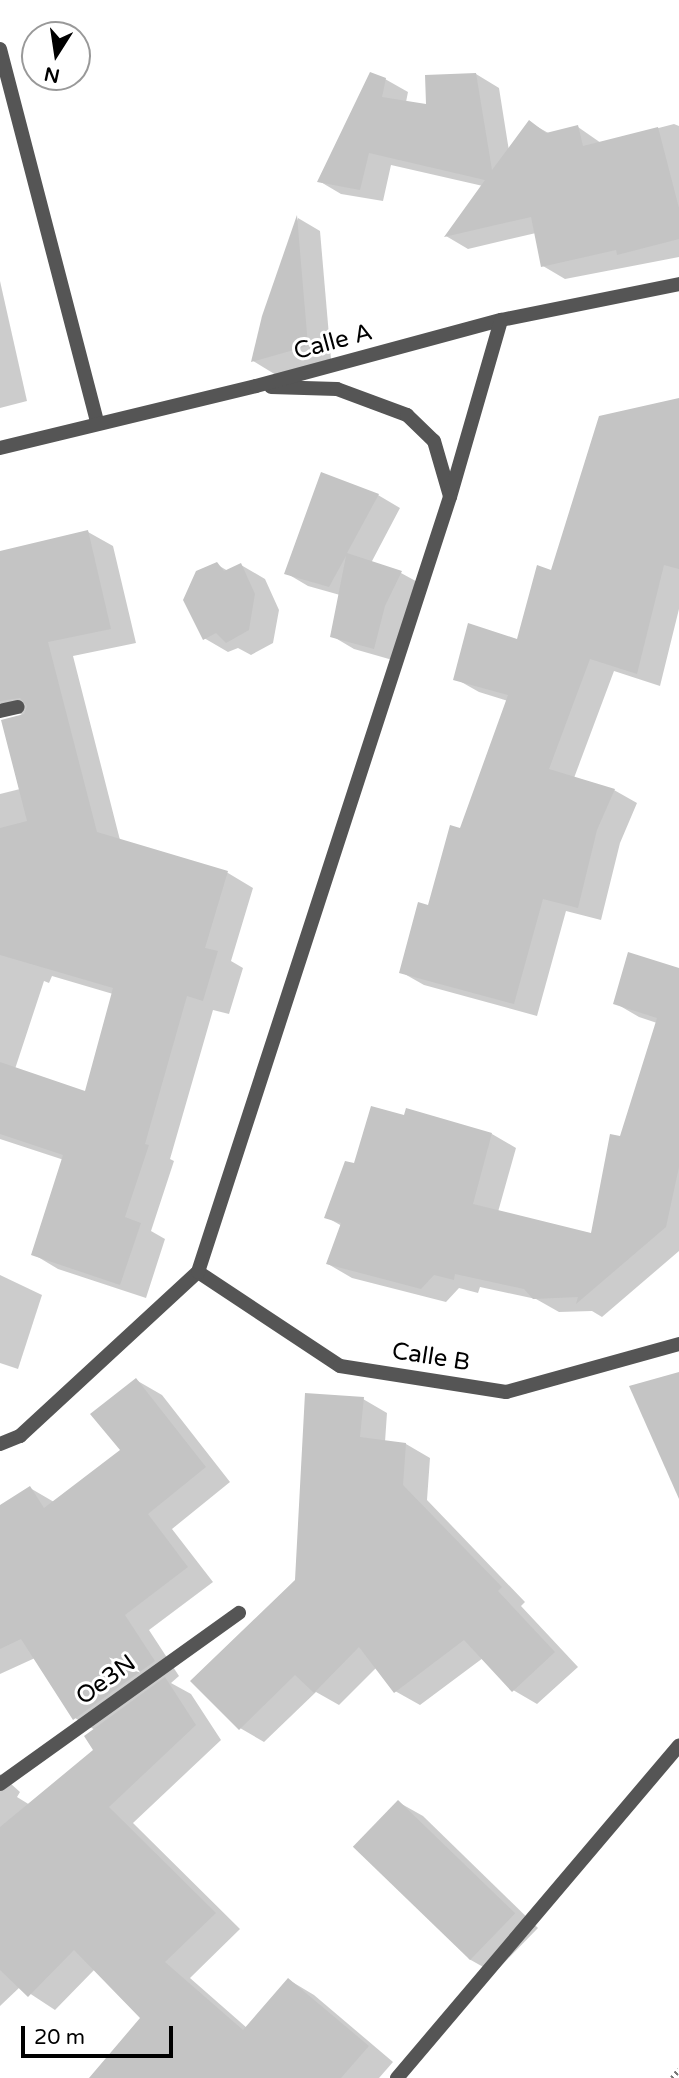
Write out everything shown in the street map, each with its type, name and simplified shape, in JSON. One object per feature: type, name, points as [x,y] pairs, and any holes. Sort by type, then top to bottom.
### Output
[{"type":"street","points":[[0,50],[97,422]]},
{"type":"street","name":"Calle A","points":[[0,448],[97,422],[256,386],[501,320],[679,284]]},
{"type":"street","points":[[0,1444],[20,1436],[198,1272],[450,497],[501,320]]},
{"type":"street","points":[[256,386],[337,389],[407,415],[434,441],[450,497]]},
{"type":"street","points":[[0,711],[18,707]]},
{"type":"street","name":"Calle B","points":[[198,1272],[340,1366],[506,1392],[679,1344]]},
{"type":"street","name":"Oe3N","points":[[0,1784],[239,1613]]},
{"type":"street","points":[[397,2078],[679,1746]]},
{"type":"path","points":[[672,2078],[679,2068]]},
{"type":"building","points":[[370,72],[386,78],[382,97],[426,104],[425,75],[476,73],[492,170],[529,120],[546,133],[578,125],[583,146],[658,127],[679,208],[679,239],[617,255],[616,250],[541,267],[531,217],[444,237],[485,180],[369,153],[360,190],[317,182]]},
{"type":"building","points":[[297,215],[308,346],[251,362],[262,316]]},
{"type":"building","points":[[679,398],[679,569],[664,565],[637,674],[590,659],[549,769],[615,789],[597,830],[578,908],[543,899],[514,1004],[399,973],[418,902],[428,905],[450,825],[460,828],[508,695],[453,680],[468,623],[517,639],[537,565],[551,570],[599,416]]},
{"type":"building","points":[[321,472],[379,494],[347,553],[402,571],[385,606],[374,649],[330,637],[346,556],[329,587],[284,574]]},
{"type":"building","points":[[88,530],[111,629],[48,642],[97,832],[228,871],[205,948],[218,951],[203,1001],[187,996],[145,1144],[149,1145],[125,1217],[141,1223],[120,1285],[31,1255],[63,1155],[0,1134],[0,1062],[85,1091],[113,988],[0,955],[0,828],[27,821],[1,720],[24,714],[27,706],[20,698],[0,701],[0,551]]},
{"type":"building","points":[[217,562],[224,571],[241,563],[255,594],[249,630],[226,643],[216,633],[203,640],[183,600],[196,571]]},
{"type":"building","points":[[628,952],[679,968],[679,1167],[666,1227],[576,1304],[578,1297],[533,1299],[524,1289],[455,1274],[454,1280],[434,1275],[421,1289],[326,1264],[341,1223],[324,1218],[345,1161],[354,1163],[371,1106],[404,1115],[406,1108],[492,1133],[473,1204],[591,1233],[610,1134],[620,1136],[657,1018],[613,1004]]},
{"type":"building","points":[[679,1372],[679,1499],[629,1386]]},
{"type":"building","points":[[136,1378],[206,1467],[148,1514],[188,1567],[125,1615],[155,1661],[73,1720],[21,1639],[0,1649],[0,1505],[30,1486],[44,1508],[120,1450],[90,1414]]},
{"type":"building","points":[[305,1393],[364,1397],[360,1437],[406,1443],[403,1485],[502,1587],[498,1591],[555,1652],[512,1692],[464,1640],[394,1693],[359,1647],[314,1693],[295,1675],[239,1730],[190,1681],[295,1580]]},
{"type":"building","points":[[165,1677],[196,1725],[109,1807],[216,1913],[165,1962],[243,2030],[288,1978],[369,2046],[341,2078],[89,2078],[140,2018],[74,1950],[28,1997],[0,1970],[0,1827],[93,1750],[84,1736]]},
{"type":"building","points":[[398,1800],[515,1913],[470,1960],[353,1847]]}]
